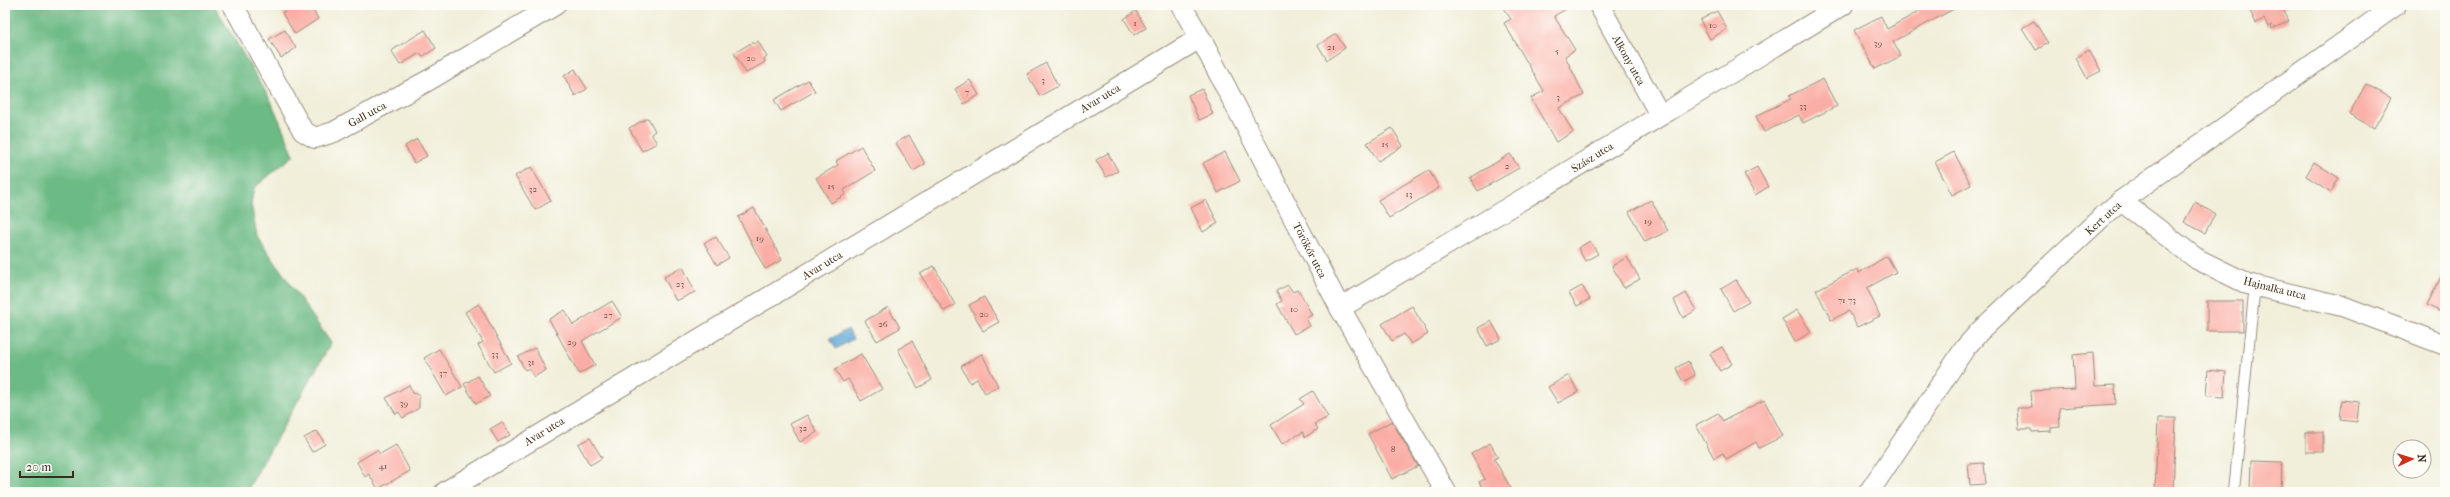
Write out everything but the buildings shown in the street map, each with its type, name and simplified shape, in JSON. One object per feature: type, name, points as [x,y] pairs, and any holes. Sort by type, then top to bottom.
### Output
[{"type":"street","name":"Gall utca","points":[[233,5],[303,131],[315,138],[334,132],[416,87],[555,5]]},
{"type":"street","name":"Törökőr utca","points":[[1181,5],[1200,38],[1340,308],[1440,490]]},
{"type":"street","name":"Alkony utca","points":[[1599,5],[1660,115]]},
{"type":"street","name":"Szász utca","points":[[1340,308],[1502,213],[1660,115],[1844,5]]},
{"type":"street","name":"Kert utca","points":[[1869,492],[1950,368],[1970,342],[2121,201],[2396,5]]},
{"type":"street","name":"Avar utca","points":[[445,492],[1200,38]]},
{"type":"street","name":"Hajnalka utca","points":[[2121,201],[2196,259],[2255,285],[2342,306],[2445,345]]},
{"type":"lane","points":[[2234,490],[2255,285]]},
{"type":"green space","points":[[5,5],[214,5],[270,99],[294,155],[254,188],[251,204],[257,236],[331,343],[246,492],[5,492]]},
{"type":"water","points":[[848,329],[853,339],[836,349],[830,339]]}]
